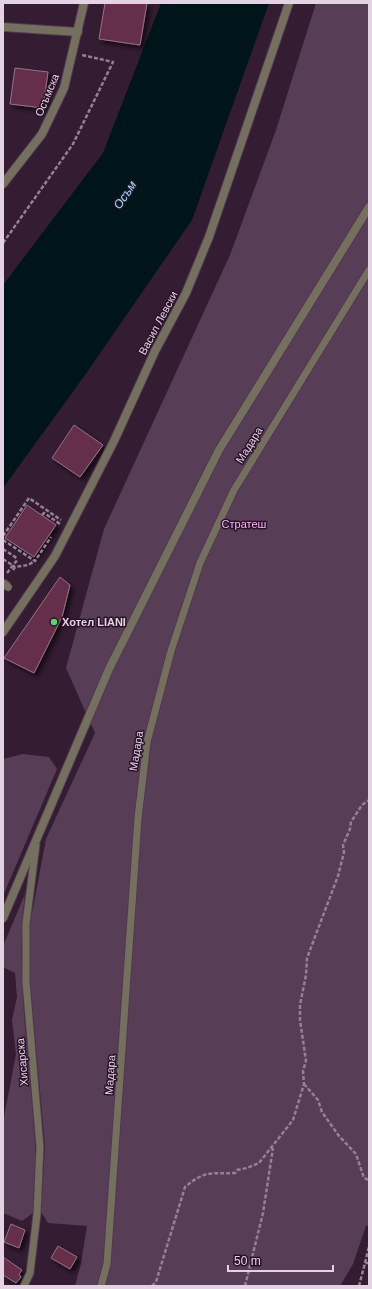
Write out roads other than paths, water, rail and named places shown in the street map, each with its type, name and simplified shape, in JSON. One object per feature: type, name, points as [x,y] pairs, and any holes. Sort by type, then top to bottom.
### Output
[{"type":"street","name":"Осъмска","points":[[3,184],[42,134],[64,88],[74,53],[84,3]]},
{"type":"street","name":"Васил Левски","points":[[3,632],[55,556],[114,441],[155,351],[186,293],[209,237],[289,3]]},
{"type":"street","points":[[3,27],[78,32]]},
{"type":"street","points":[[3,918],[37,835],[110,669],[219,450],[369,207]]},
{"type":"lane","name":"Мадара","points":[[101,1286],[107,1264],[138,818],[148,742],[171,650],[200,563],[234,490],[369,270]]},
{"type":"lane","name":"Хисарска","points":[[24,1286],[30,1273],[37,1214],[40,1147],[26,982],[26,924],[37,835]]},
{"type":"water","name":"Осъм","points":[[161,3],[269,3],[192,220],[85,375],[3,488],[3,285],[103,153]]},
{"type":"place","name":"Хотел LIANI","points":[[54,622]]},
{"type":"park label","name":"Стратеш","points":[[244,524]]}]
